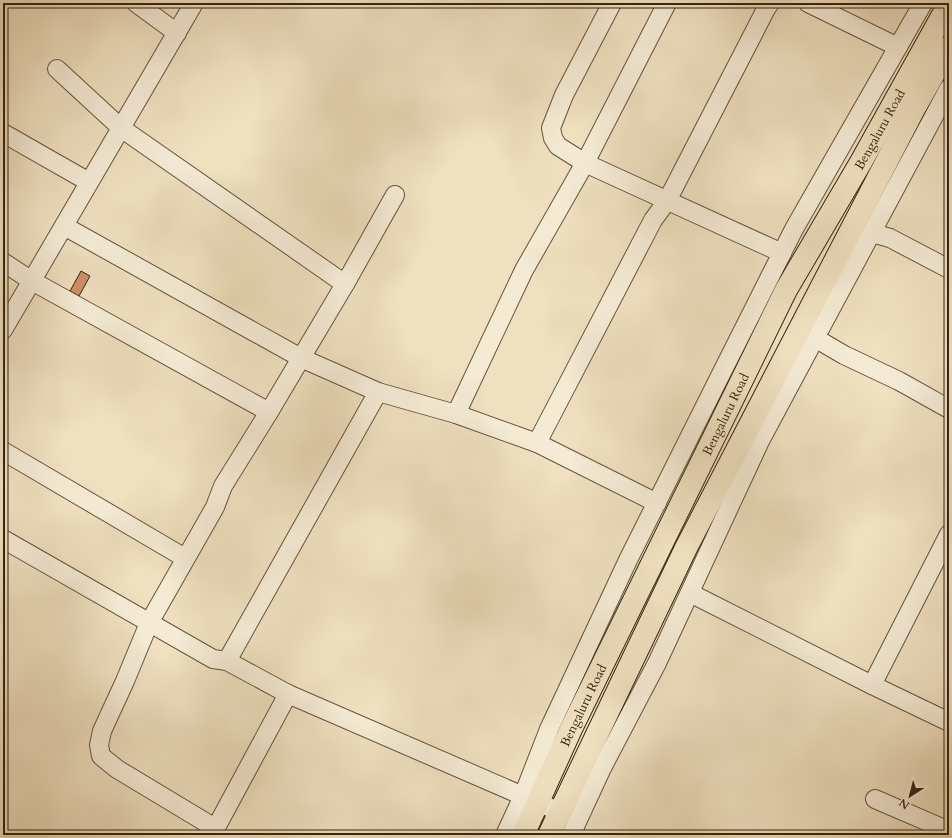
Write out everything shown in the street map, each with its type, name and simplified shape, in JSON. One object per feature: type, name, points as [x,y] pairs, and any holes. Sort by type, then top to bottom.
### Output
[{"type":"main road","name":"Bengaluru Road","points":[[523,835],[531,799],[571,729],[786,290],[861,162],[949,4]]},
{"type":"main road","points":[[549,835],[686,548],[915,107],[949,47]]},
{"type":"street","points":[[136,3],[177,33]]},
{"type":"street","points":[[3,330],[194,3]]},
{"type":"street","points":[[612,3],[564,95],[551,128],[553,138],[558,146],[585,164],[782,253]]},
{"type":"street","points":[[456,414],[524,270],[585,164],[667,3]]},
{"type":"street","points":[[537,444],[653,220],[667,201],[770,3]]},
{"type":"street","points":[[808,3],[898,47]]},
{"type":"street","points":[[505,835],[531,799],[549,729],[628,560],[794,228],[923,3]]},
{"type":"street","points":[[57,69],[121,128],[345,284]]},
{"type":"street","points":[[571,835],[602,768],[657,663],[760,441],[949,88]]},
{"type":"street","points":[[3,133],[89,182]]},
{"type":"street","points":[[288,694],[213,832],[117,769],[101,756],[99,745],[102,731],[149,623],[215,507],[223,486],[345,284],[395,195]]},
{"type":"street","points":[[64,226],[301,358],[378,392],[456,414],[537,444],[657,503]]},
{"type":"street","points":[[872,233],[890,238],[949,269]]},
{"type":"street","points":[[3,262],[32,281],[269,412]]},
{"type":"street","points":[[815,338],[844,355],[899,381],[949,409]]},
{"type":"street","points":[[227,661],[378,392]]},
{"type":"street","points":[[3,451],[185,558]]},
{"type":"street","points":[[872,685],[949,534]]},
{"type":"street","points":[[3,539],[213,659],[227,661],[288,694],[560,812]]},
{"type":"street","points":[[690,593],[872,685],[949,722]]},
{"type":"street","points":[[875,799],[949,831]]},
{"type":"building","points":[[81,271],[90,276],[79,296],[70,291]]}]
